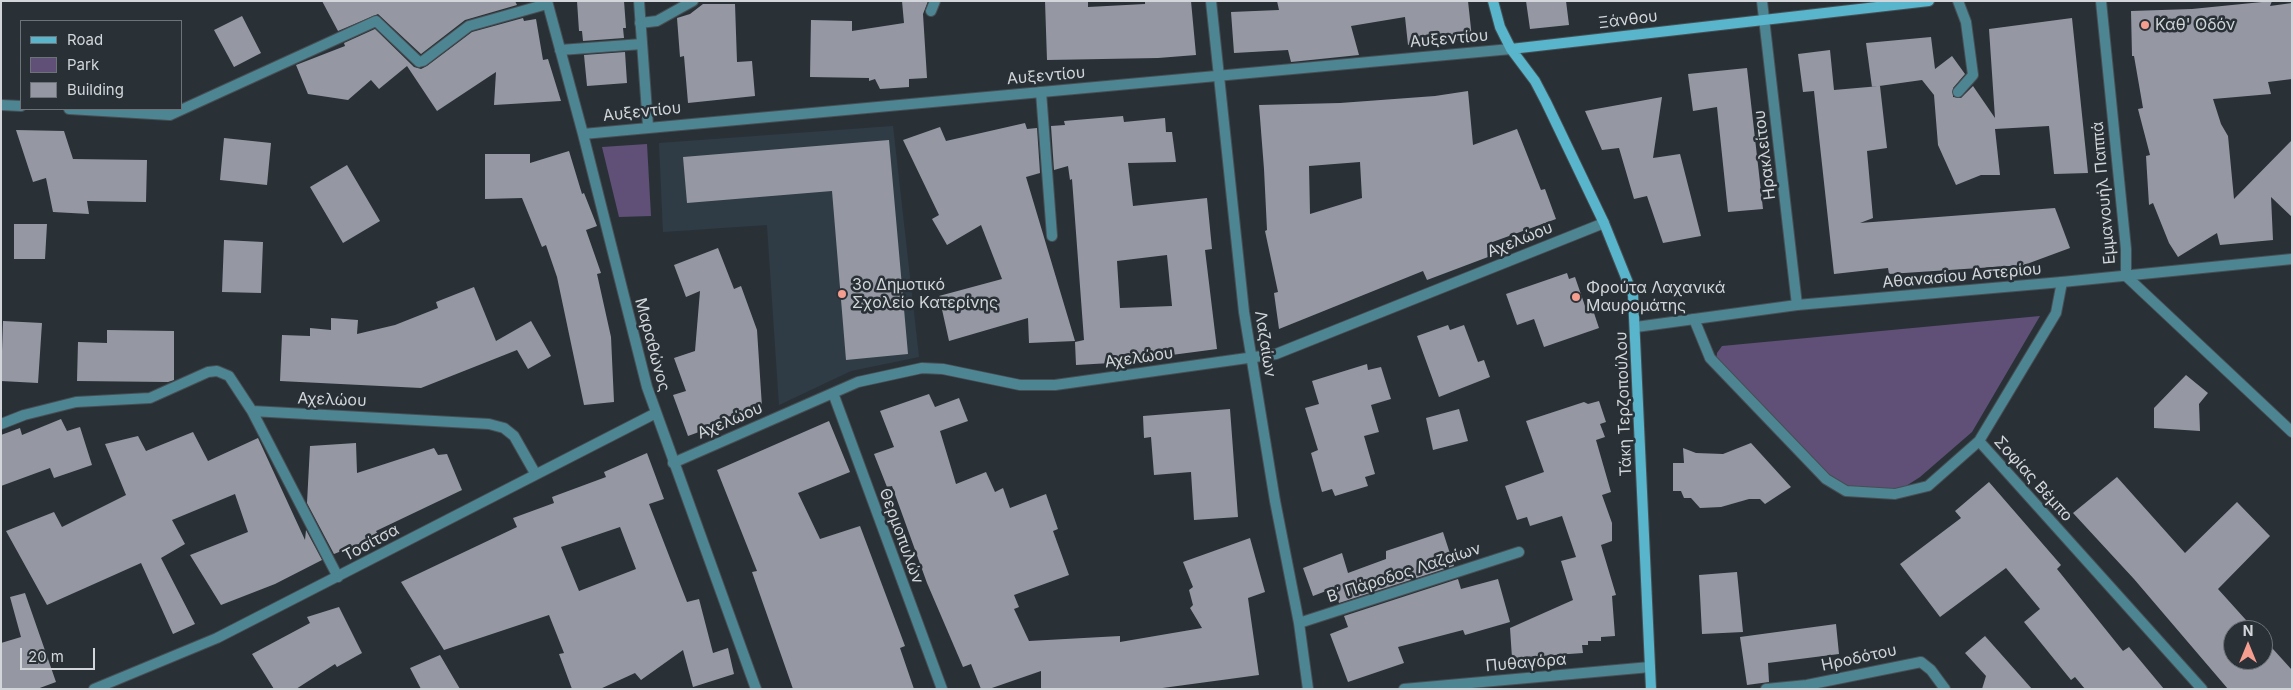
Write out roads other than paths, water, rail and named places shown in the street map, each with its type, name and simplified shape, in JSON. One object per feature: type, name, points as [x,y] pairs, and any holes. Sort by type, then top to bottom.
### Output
[{"type":"main road","name":"Τάκη Τερζοπούλου","points":[[1493,1],[1500,27],[1511,49],[1535,81],[1604,223],[1633,295],[1636,327],[1651,689]]},
{"type":"main road","name":"Ξάνθου","points":[[1511,49],[1929,1]]},
{"type":"street","points":[[639,1],[648,126]]},
{"type":"street","points":[[640,23],[657,21],[693,1]]},
{"type":"street","points":[[931,11],[936,1]]},
{"type":"street","name":"Λαζαίων","points":[[1211,1],[1252,358],[1275,501],[1299,623],[1308,689]]},
{"type":"street","name":"Ηρακλείτου","points":[[1762,1],[1797,305]]},
{"type":"street","points":[[1958,1],[1966,22],[1974,75],[1958,92]]},
{"type":"street","name":"Εμμανουήλ Παππά","points":[[2101,1],[2126,249],[2126,276],[2292,432]]},
{"type":"street","points":[[182,110],[376,21],[419,62],[423,61],[469,26],[547,2]]},
{"type":"street","name":"Μαραθώνος","points":[[547,2],[583,134],[644,378],[673,463],[756,689]]},
{"type":"street","points":[[560,50],[642,44]]},
{"type":"street","name":"Αυξεντίου","points":[[583,134],[648,126],[1511,49]]},
{"type":"street","points":[[1041,92],[1052,236]]},
{"type":"street","points":[[1,105],[20,106]]},
{"type":"street","points":[[86,110],[170,115],[181,110]]},
{"type":"street","name":"Αχελώου","points":[[673,463],[858,382],[922,368],[943,369],[1020,384],[1055,384],[1276,354],[1604,223]]},
{"type":"street","name":"Αθανασίου Αστερίου","points":[[1636,327],[1797,305],[2292,260]]},
{"type":"street","points":[[1979,441],[2056,313],[2062,282]]},
{"type":"street","name":"Σοφίας Βέμπο","points":[[1694,319],[1710,358],[1826,479],[1846,491],[1895,494],[1928,486],[1979,441],[2202,689]]},
{"type":"street","points":[[1,424],[24,415],[76,402],[150,398],[208,372],[217,371],[229,376],[252,411],[338,577]]},
{"type":"street","name":"Θερμοπυλών","points":[[833,393],[942,689]]},
{"type":"street","name":"Αχελώου","points":[[252,411],[490,424],[504,428],[514,436],[535,473]]},
{"type":"street","name":"Τοσίτσα","points":[[94,689],[217,638],[338,577],[535,473],[656,413]]},
{"type":"street","name":"Β΄ Πάροδος Λαζαίων","points":[[1299,623],[1518,552]]},
{"type":"street","name":"Ηροδότου","points":[[1766,689],[1806,684],[1921,662],[1931,670],[1945,689]]},
{"type":"street","name":"Πυθαγόρα","points":[[1404,689],[1650,667]]},
{"type":"place","name":"Καθ' Οδόν","points":[[2145,25]]},
{"type":"place","name":"3ο Δημοτικό Σχολείο Κατερίνης","points":[[842,294]]},
{"type":"place","name":"Φρούτα Λαχανικά Μαυρομάτης","points":[[1576,297]]}]
